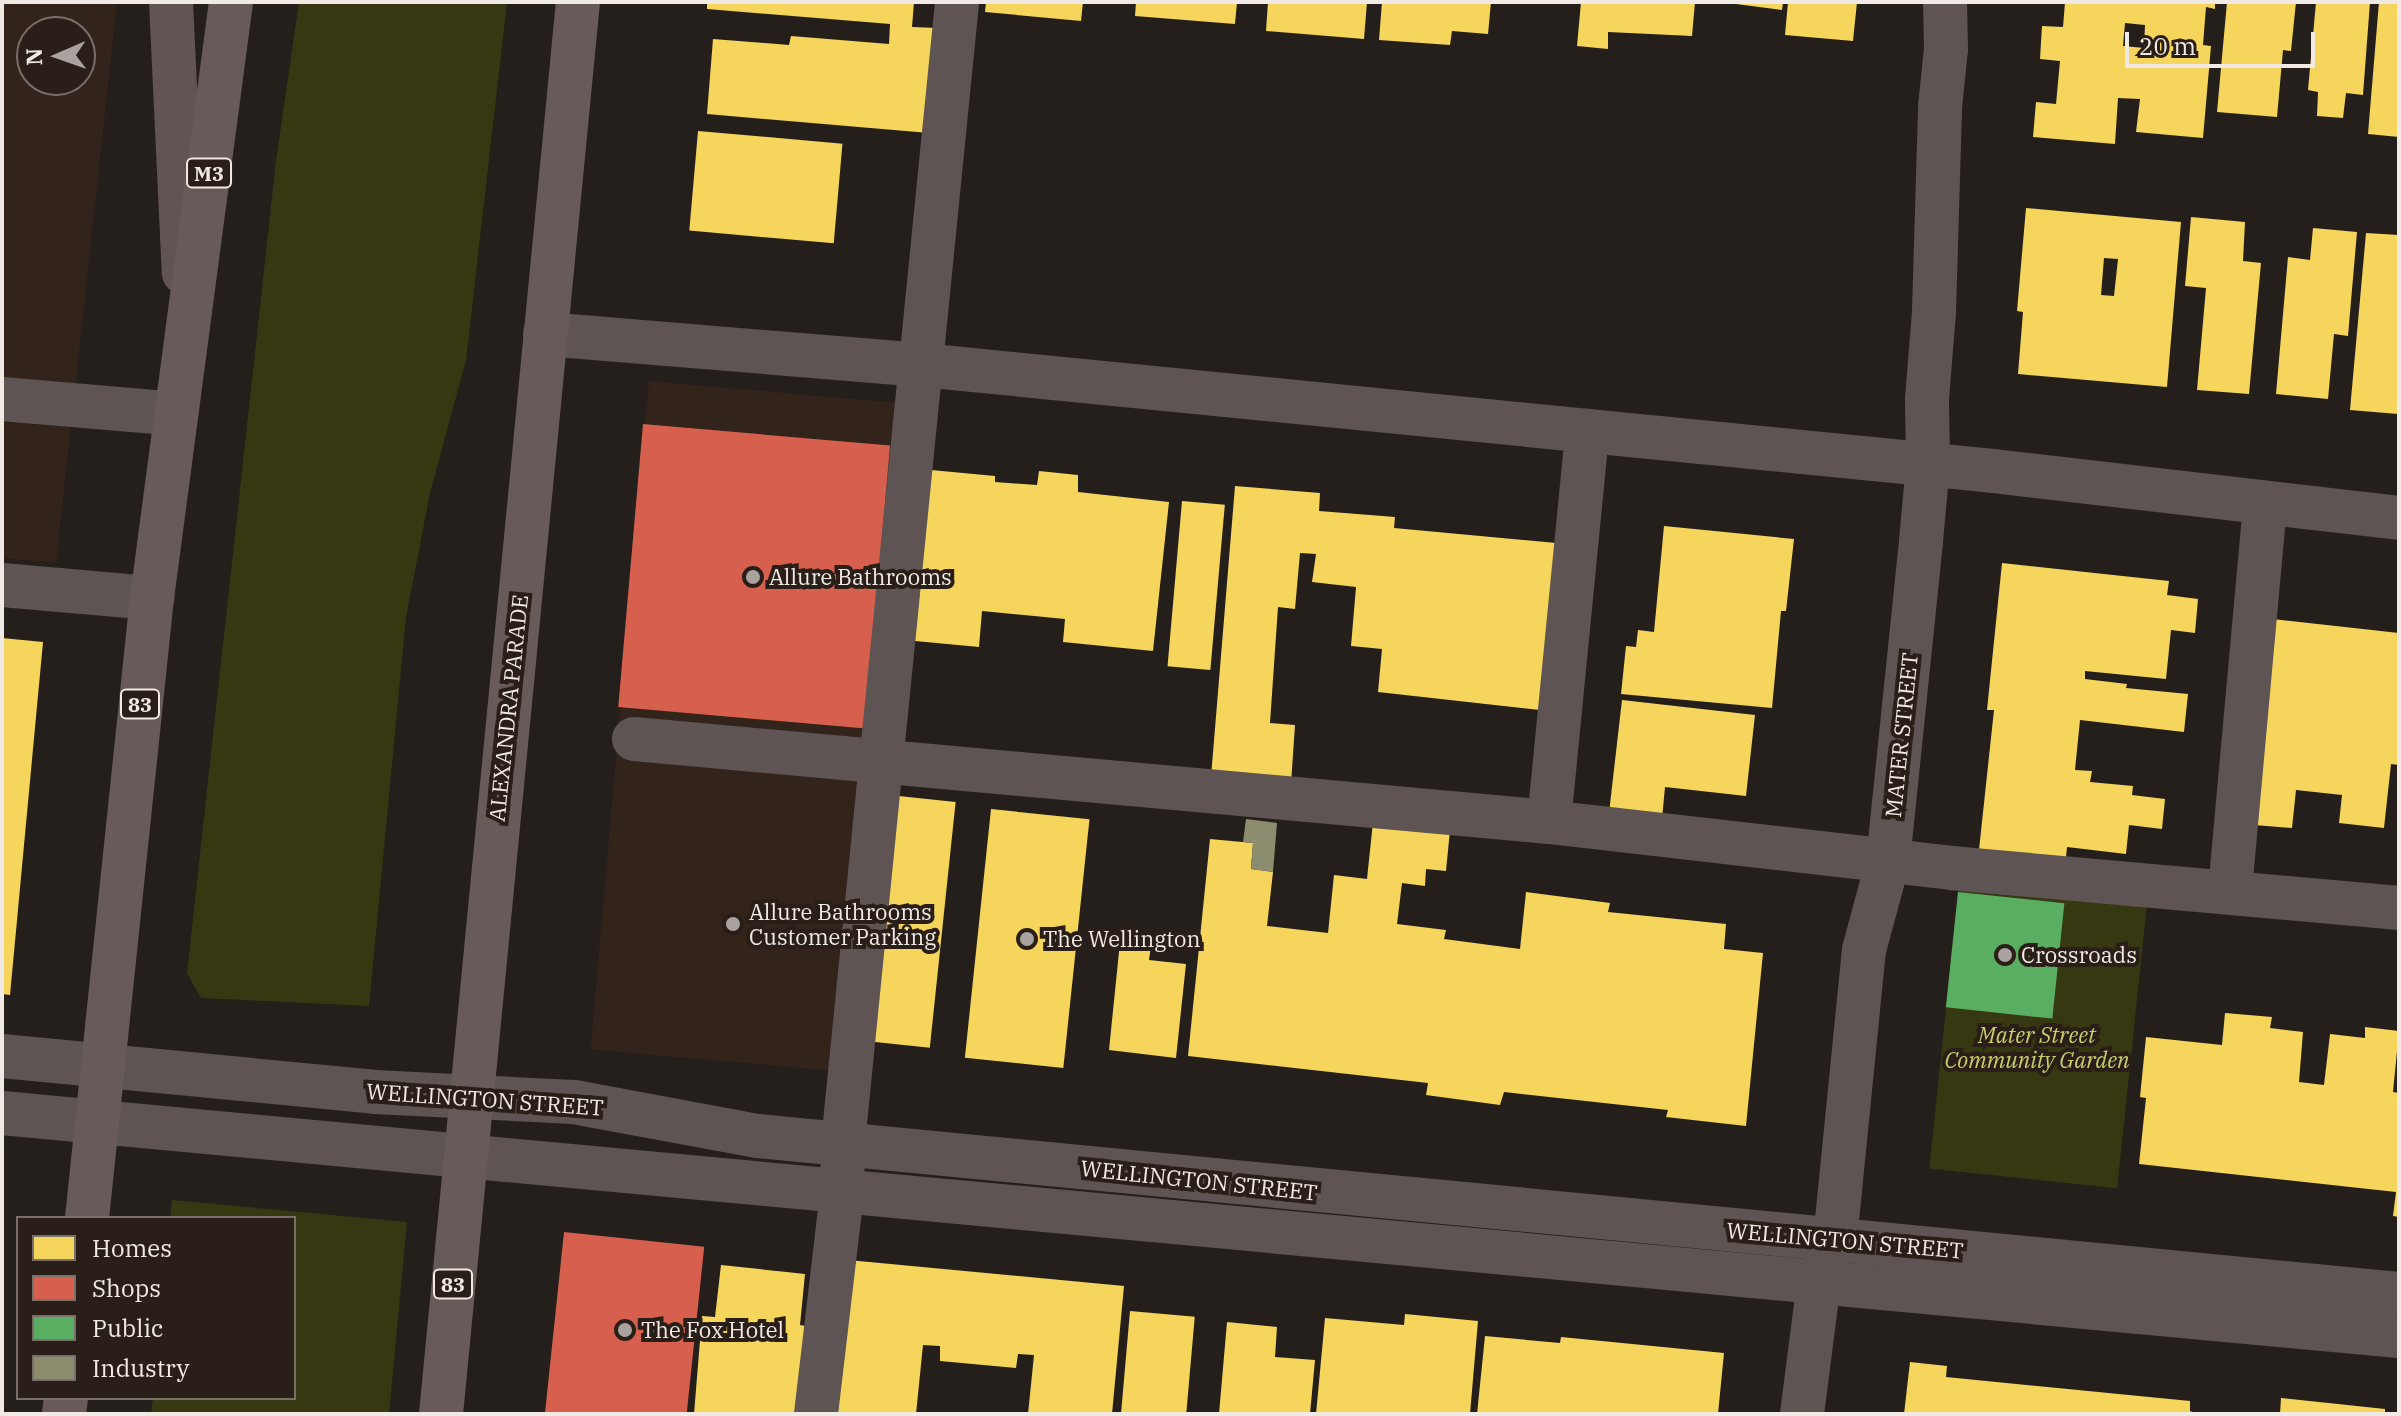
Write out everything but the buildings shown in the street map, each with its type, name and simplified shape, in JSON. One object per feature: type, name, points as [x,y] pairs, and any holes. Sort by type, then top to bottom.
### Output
[{"type":"highway","name":"M3","points":[[187,343],[231,2]]},
{"type":"highway","name":"ALEXANDRA PARADE","points":[[441,1414],[578,2]]},
{"type":"highway","name":"83","points":[[87,1216],[152,598],[187,343]]},
{"type":"main road","points":[[171,2],[187,343]]},
{"type":"street","points":[[816,1414],[842,1191],[843,1143],[957,2]]},
{"type":"street","name":"MATER STREET","points":[[1802,1414],[1819,1281],[1835,1240],[1864,950],[1888,861],[1928,464],[1927,399],[1934,312],[1940,107],[1946,49],[1945,2]]},
{"type":"street","name":"MATER STREET","points":[[1946,49],[1960,2]]},
{"type":"street","points":[[545,334],[922,365],[1928,464],[2399,518]]},
{"type":"street","points":[[2,399],[176,414]]},
{"type":"street","points":[[1549,822],[1587,431]]},
{"type":"street","points":[[2230,890],[2265,503]]},
{"type":"street","points":[[2,585],[152,598]]},
{"type":"street","points":[[634,739],[1549,822],[1888,861],[2230,890],[2399,908]]},
{"type":"street","name":"WELLINGTON STREET","points":[[2,1056],[375,1092],[574,1102],[722,1132],[2399,1294]]},
{"type":"street","name":"WELLINGTON STREET","points":[[2,1113],[2399,1336]]},
{"type":"shaded area","points":[[2,2],[117,2],[56,563],[2,558]]},
{"type":"shaded area","points":[[649,381],[923,405],[864,1073],[591,1049]]},
{"type":"green space","points":[[299,2],[507,2],[466,360],[430,493],[406,617],[369,1006],[201,998],[187,973],[276,161]]},
{"type":"green space","name":"Mater Street Community Garden","points":[[1959,885],[2147,905],[2117,1188],[1929,1168]]},
{"type":"green space","points":[[172,1200],[407,1222],[389,1414],[151,1414],[153,1400],[296,1400],[296,1216],[170,1216]]},
{"type":"place","name":"Allure Bathrooms","points":[[753,577]]},
{"type":"place","name":"Allure Bathrooms Customer Parking","points":[[733,924]]},
{"type":"place","name":"The Wellington","points":[[1027,939]]},
{"type":"place","name":"Crossroads","points":[[2005,955]]},
{"type":"place","name":"The Fox Hotel","points":[[625,1330]]}]
